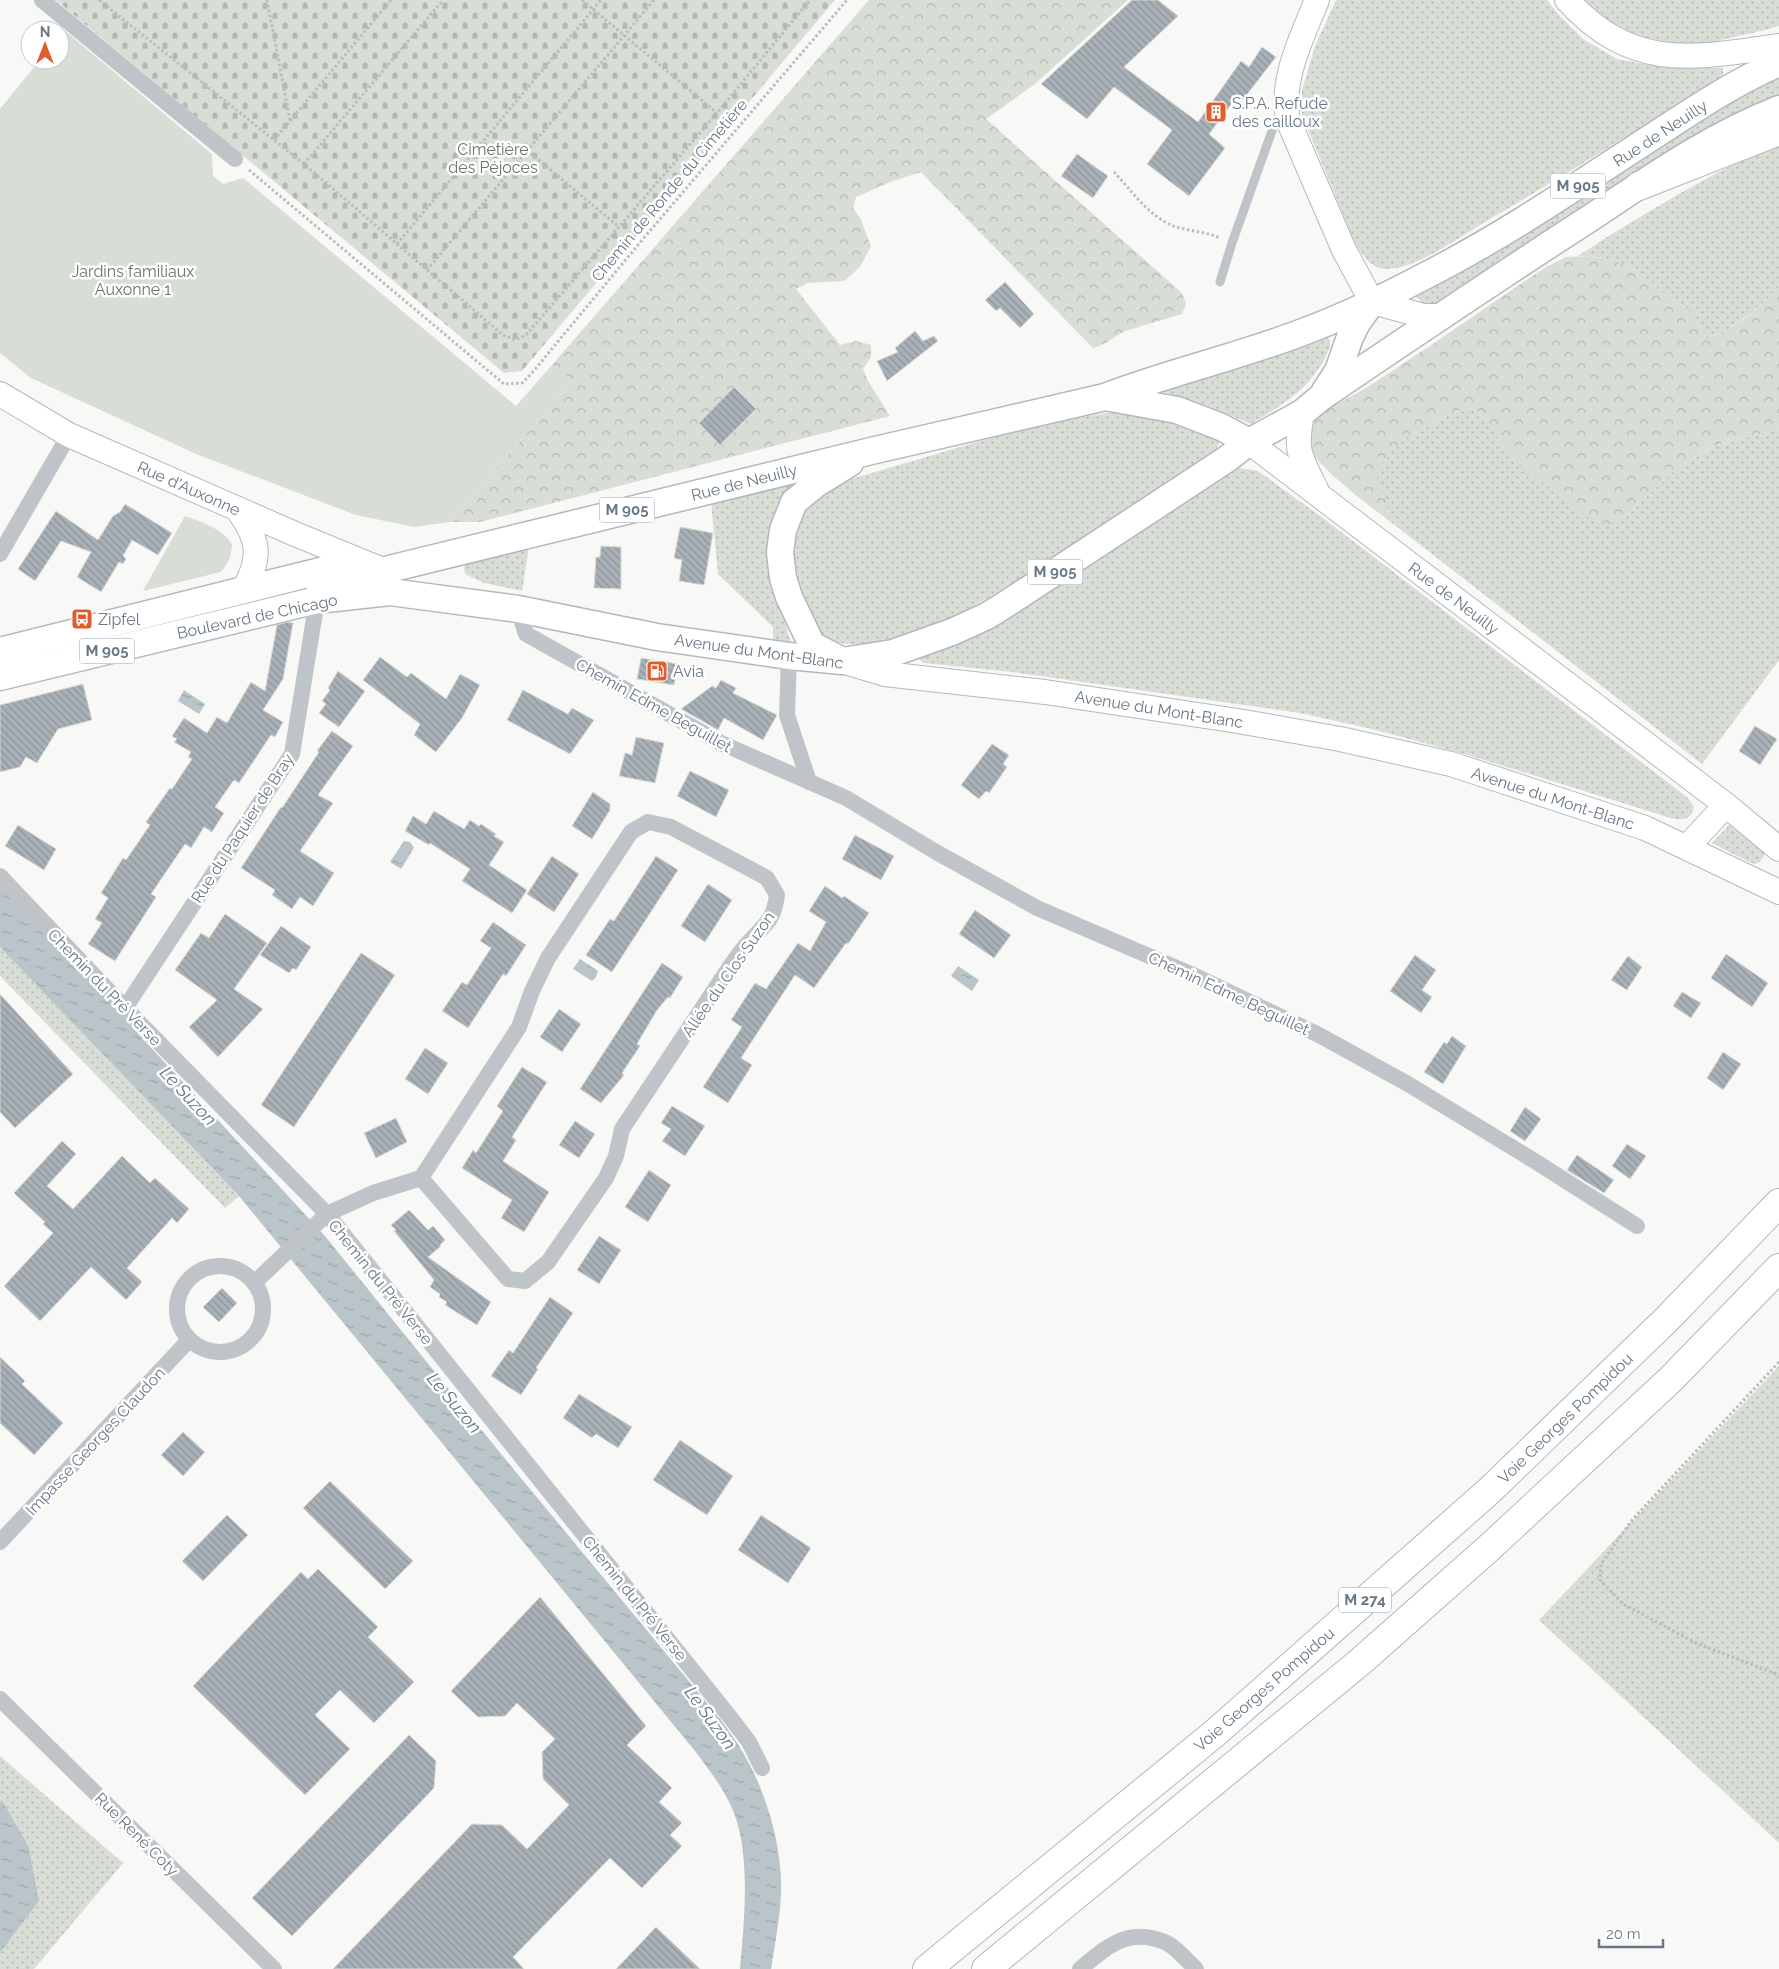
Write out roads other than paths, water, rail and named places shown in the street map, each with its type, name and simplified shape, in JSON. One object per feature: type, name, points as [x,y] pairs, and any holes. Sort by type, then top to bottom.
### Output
[{"type":"highway","points":[[1639,186],[1779,131]]},
{"type":"highway","name":"Voie Georges Pompidou","points":[[927,1969],[1215,1733],[1489,1491],[1667,1319],[1779,1203]]},
{"type":"highway","name":"M 274","points":[[986,1969],[1360,1662],[1490,1548],[1670,1380],[1779,1268]]},
{"type":"main road","points":[[1317,0],[1294,62],[1287,87],[1286,109],[1288,120],[1344,250],[1372,302],[1424,316],[1442,316]]},
{"type":"main road","points":[[1567,0],[1601,31],[1621,42],[1656,54],[1700,56],[1779,46]]},
{"type":"main road","name":"Rue de Neuilly","points":[[383,570],[871,450],[1105,397],[1138,384],[1220,360],[1304,332],[1421,279],[1482,245],[1548,206],[1706,103],[1779,63]]},
{"type":"main road","name":"M 905","points":[[842,661],[893,653],[952,632],[987,616],[1249,442],[1311,406],[1442,316],[1639,186],[1708,143],[1748,121],[1779,109]]},
{"type":"main road","points":[[1319,495],[1300,457],[1298,438],[1311,406],[1338,371],[1357,323],[1372,302]]},
{"type":"main road","name":"Rue d'Auxonne","points":[[0,394],[69,435],[237,509],[383,570]]},
{"type":"main road","name":"Rue de Neuilly","points":[[1105,397],[1177,410],[1221,427],[1249,442],[1726,805],[1779,849]]},
{"type":"main road","points":[[842,661],[812,645],[798,617],[783,578],[780,552],[783,530],[794,502],[816,484],[871,450]]},
{"type":"main road","points":[[237,509],[251,529],[255,543],[255,560],[252,576],[244,589]]},
{"type":"main road","name":"Boulevard de Chicago","points":[[0,651],[328,569],[383,570]]},
{"type":"main road","points":[[215,625],[246,605],[383,570]]},
{"type":"main road","name":"M 905","points":[[383,570],[518,609]]},
{"type":"main road","name":"Boulevard de Chicago","points":[[0,677],[317,600],[390,592],[518,609]]},
{"type":"main road","name":"Avenue du Mont-Blanc","points":[[518,609],[657,637],[789,656],[842,661],[885,674],[1055,694],[1238,721],[1340,739],[1450,764],[1645,828],[1779,892]]},
{"type":"main road","points":[[1687,847],[1726,805]]},
{"type":"street","points":[[42,0],[236,159]]},
{"type":"street","points":[[0,554],[69,435]]},
{"type":"street","name":"Rue du Paquier de Bray","points":[[125,1008],[292,754],[317,600]]},
{"type":"street","name":"Chemin Edme Beguillet","points":[[518,609],[526,634],[721,743],[846,798],[936,852],[1037,908],[1191,974],[1318,1035],[1408,1084],[1637,1226]]},
{"type":"street","points":[[789,656],[787,715],[809,782]]},
{"type":"street","name":"Allée du Clos Suzon","points":[[648,822],[670,827],[767,878],[777,895],[774,912],[764,928],[749,942],[731,965],[622,1130],[616,1156],[606,1178],[548,1262],[525,1280],[508,1280],[421,1178],[519,1027],[532,991],[548,958],[631,832],[648,822]]},
{"type":"street","name":"Chemin du Pré Verse","points":[[0,876],[125,1008],[326,1214],[730,1716],[749,1742],[762,1768]]},
{"type":"street","points":[[254,1283],[326,1214],[374,1193],[421,1178]]},
{"type":"street","points":[[210,1268],[231,1268],[244,1274],[254,1283],[261,1296],[263,1310],[260,1324],[248,1341],[242,1346],[229,1351],[215,1352],[201,1348],[189,1340],[181,1328],[177,1315],[178,1301],[182,1288],[191,1277],[210,1268]]},
{"type":"street","name":"Impasse Georges Claudon","points":[[0,1542],[189,1340]]},
{"type":"street","name":"Rue René Coty","points":[[0,1699],[274,1969]]},
{"type":"street","points":[[1080,1969],[1111,1944],[1137,1936],[1168,1943],[1196,1969]]},
{"type":"lane","points":[[1220,282],[1273,128],[1286,109]]},
{"type":"water","points":[[184,690],[205,704],[199,714],[178,701]]},
{"type":"water","points":[[404,841],[410,842],[414,848],[401,869],[390,862]]},
{"type":"water","name":"Le Suzon","points":[[0,884],[325,1236],[732,1735],[759,1783],[771,1820],[779,1857],[781,1893],[771,1969],[740,1969],[745,1890],[743,1849],[734,1813],[712,1773],[239,1196],[0,947]]},
{"type":"water","points":[[580,959],[598,971],[592,981],[573,969]]},
{"type":"water","points":[[958,966],[979,980],[972,991],[951,976]]},
{"type":"water","points":[[0,1801],[3,1802],[29,1847],[39,1901],[0,1953]]},
{"type":"place","name":"S.P.A. Refude des cailloux","points":[[1216,112]]},
{"type":"place","name":"Zipfel","points":[[82,619]]},
{"type":"place","name":"Avia","points":[[657,671]]},
{"type":"park label","name":"Cimetière des Péjoces","points":[[493,158]]},
{"type":"park label","name":"Jardins familiaux Auxonne 1","points":[[133,280]]}]
